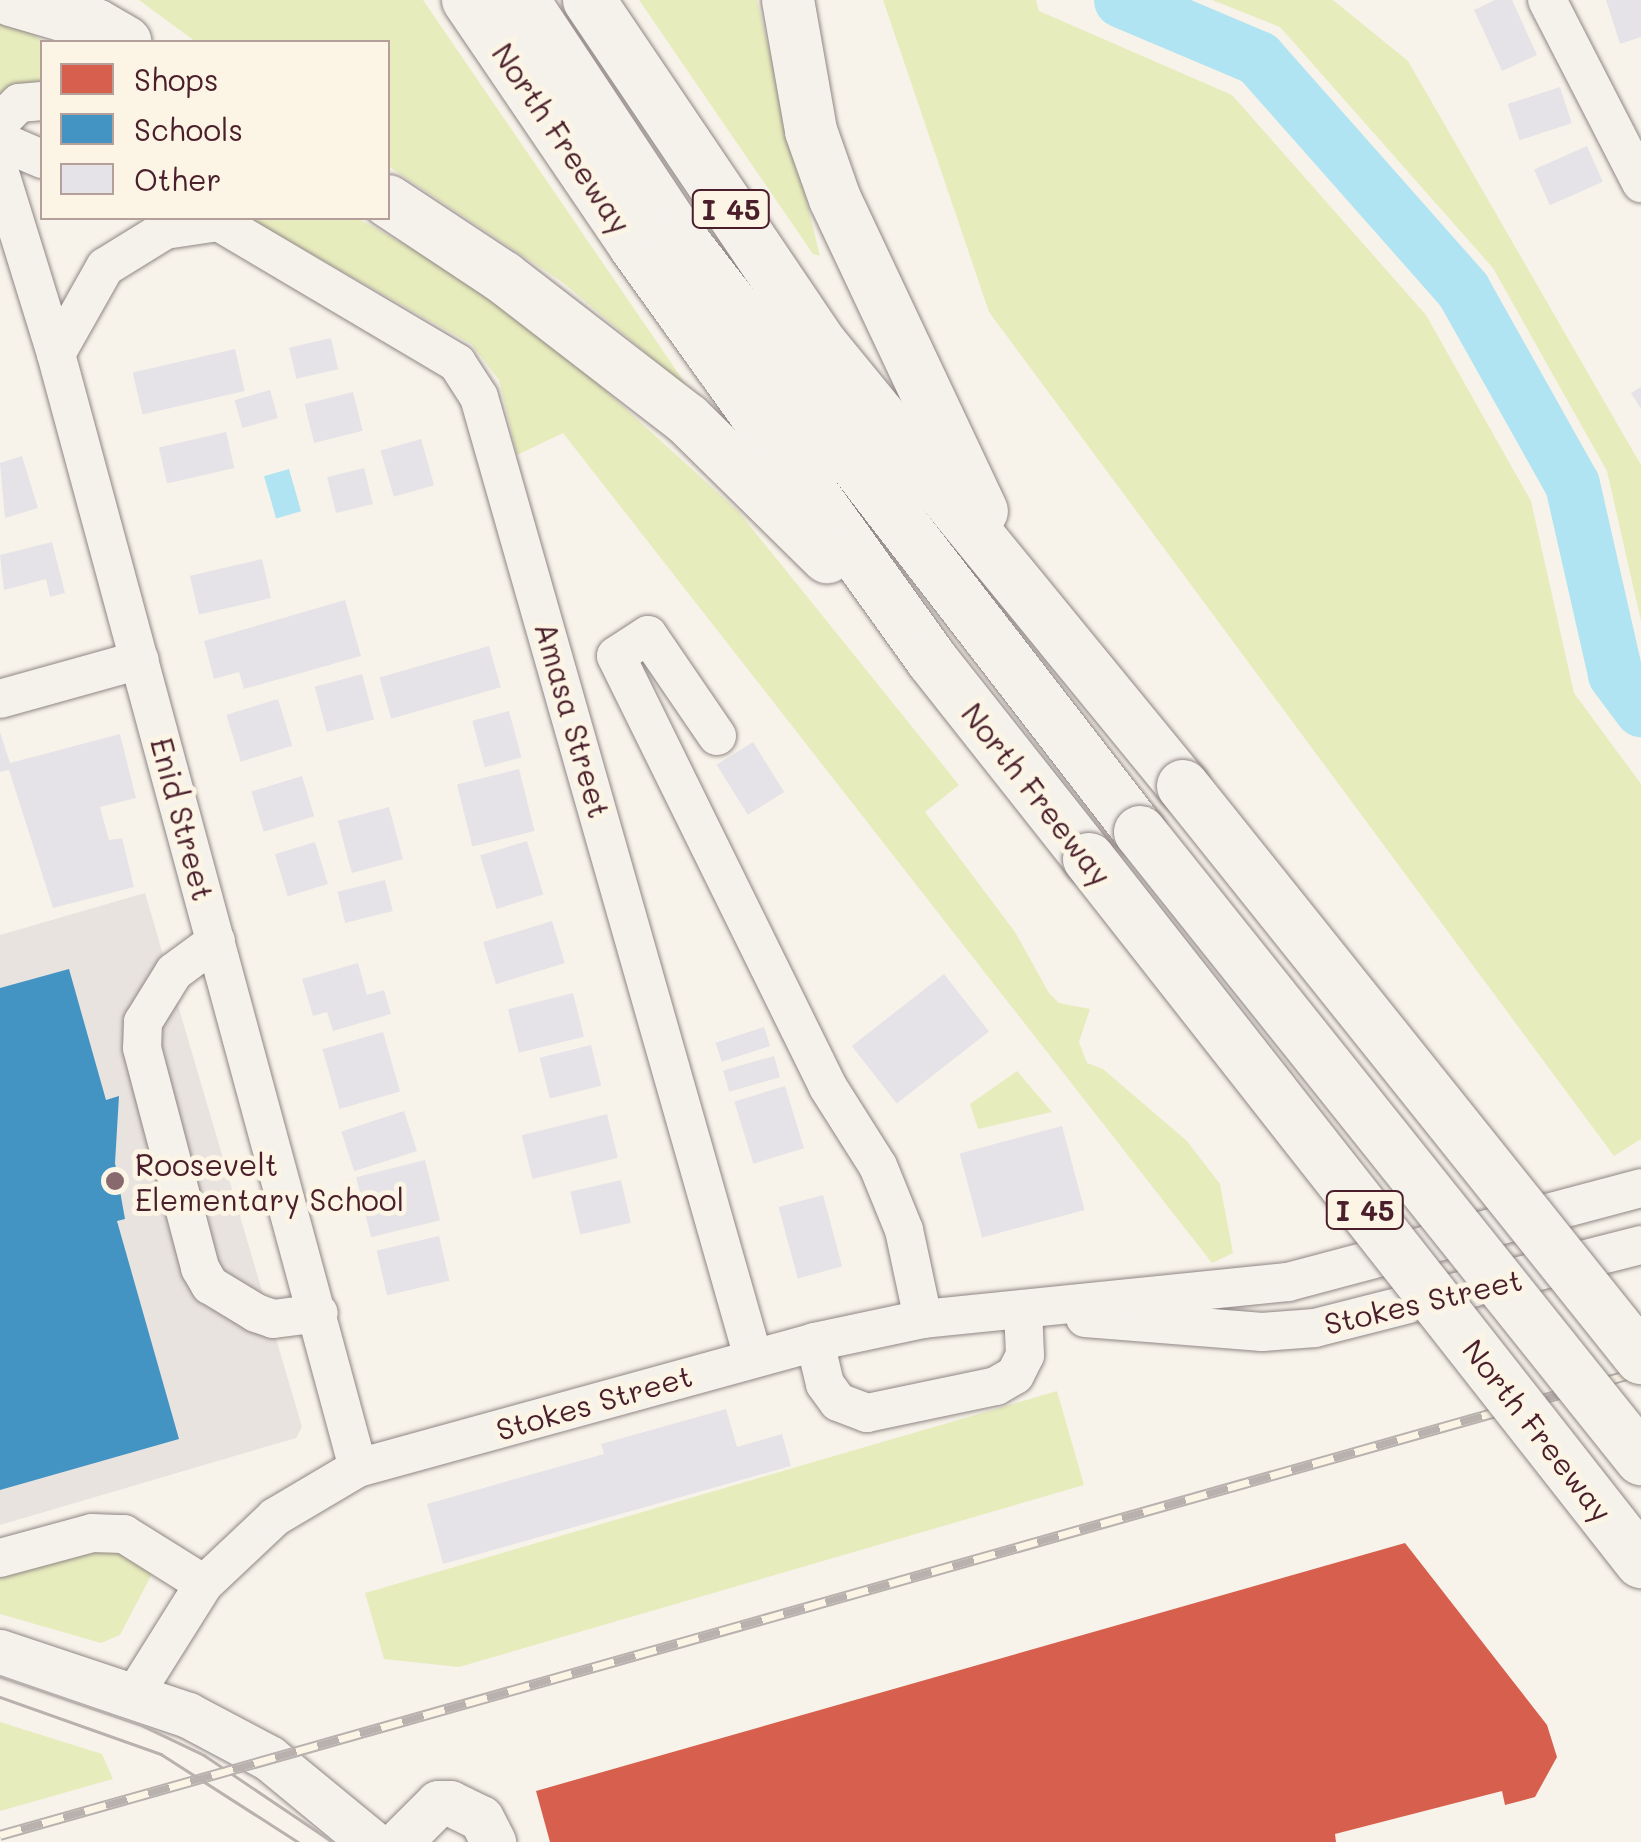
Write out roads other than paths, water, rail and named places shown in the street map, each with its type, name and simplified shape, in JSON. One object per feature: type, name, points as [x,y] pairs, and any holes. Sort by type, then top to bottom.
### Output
[{"type":"highway","points":[[11,0],[98,22]]},
{"type":"highway","name":"North Freeway","points":[[468,0],[635,246],[932,660],[1641,1562]]},
{"type":"highway","name":"North Freeway","points":[[522,0],[679,236],[1140,832],[1641,1459]]},
{"type":"highway","name":"I 45","points":[[589,0],[822,345],[1011,572],[1641,1358]]},
{"type":"highway","points":[[788,0],[811,130],[835,199],[1011,572]]},
{"type":"highway","points":[[390,202],[504,277],[687,419],[932,660]]},
{"type":"main road","points":[[0,1652],[188,1715],[269,1758],[371,1842]]},
{"type":"main road","points":[[134,1697],[174,1740],[253,1782],[326,1842]]},
{"type":"main road","points":[[398,1842],[438,1803],[450,1803],[482,1818],[492,1842]]},
{"type":"street","points":[[1548,0],[1641,183]]},
{"type":"street","points":[[0,122],[18,103],[40,100]]},
{"type":"street","points":[[0,140],[40,158]]},
{"type":"street","name":"Enid Street","points":[[0,173],[56,354],[358,1468]]},
{"type":"street","points":[[56,354],[105,267],[164,230],[215,220]]},
{"type":"street","name":"Amasa Street","points":[[215,220],[457,364],[479,397],[753,1356]]},
{"type":"street","points":[[717,736],[648,635],[616,656],[828,1087],[878,1166],[904,1230],[922,1319]]},
{"type":"street","points":[[0,699],[140,660]]},
{"type":"street","points":[[216,941],[174,972],[142,1022],[142,1048],[200,1268],[210,1285],[256,1313],[274,1319],[319,1314]]},
{"type":"street","name":"Stokes Street","points":[[134,1697],[204,1584],[275,1517],[358,1468],[815,1342],[922,1319],[1288,1282],[1641,1188]]},
{"type":"street","name":"Stokes Street","points":[[1023,1310],[1143,1326],[1315,1328],[1641,1245]]},
{"type":"street","points":[[815,1342],[825,1384],[838,1402],[868,1413],[996,1386],[1015,1375],[1024,1355],[1023,1310]]},
{"type":"street","points":[[0,1558],[92,1532],[124,1534],[204,1584]]},
{"type":"water","points":[[289,469],[301,511],[276,518],[264,476]]},
{"type":"waterway","points":[[1121,0],[1258,58],[1463,290],[1572,484],[1615,674],[1641,709]]},
{"type":"tram line","points":[[0,1676],[139,1724],[204,1755],[333,1842]]},
{"type":"tram line","points":[[0,1697],[161,1754],[298,1842]]},
{"type":"railway","points":[[0,1835],[1641,1371]]},
{"type":"place","name":"Roosevelt Elementary School","points":[[115,1181]]}]
